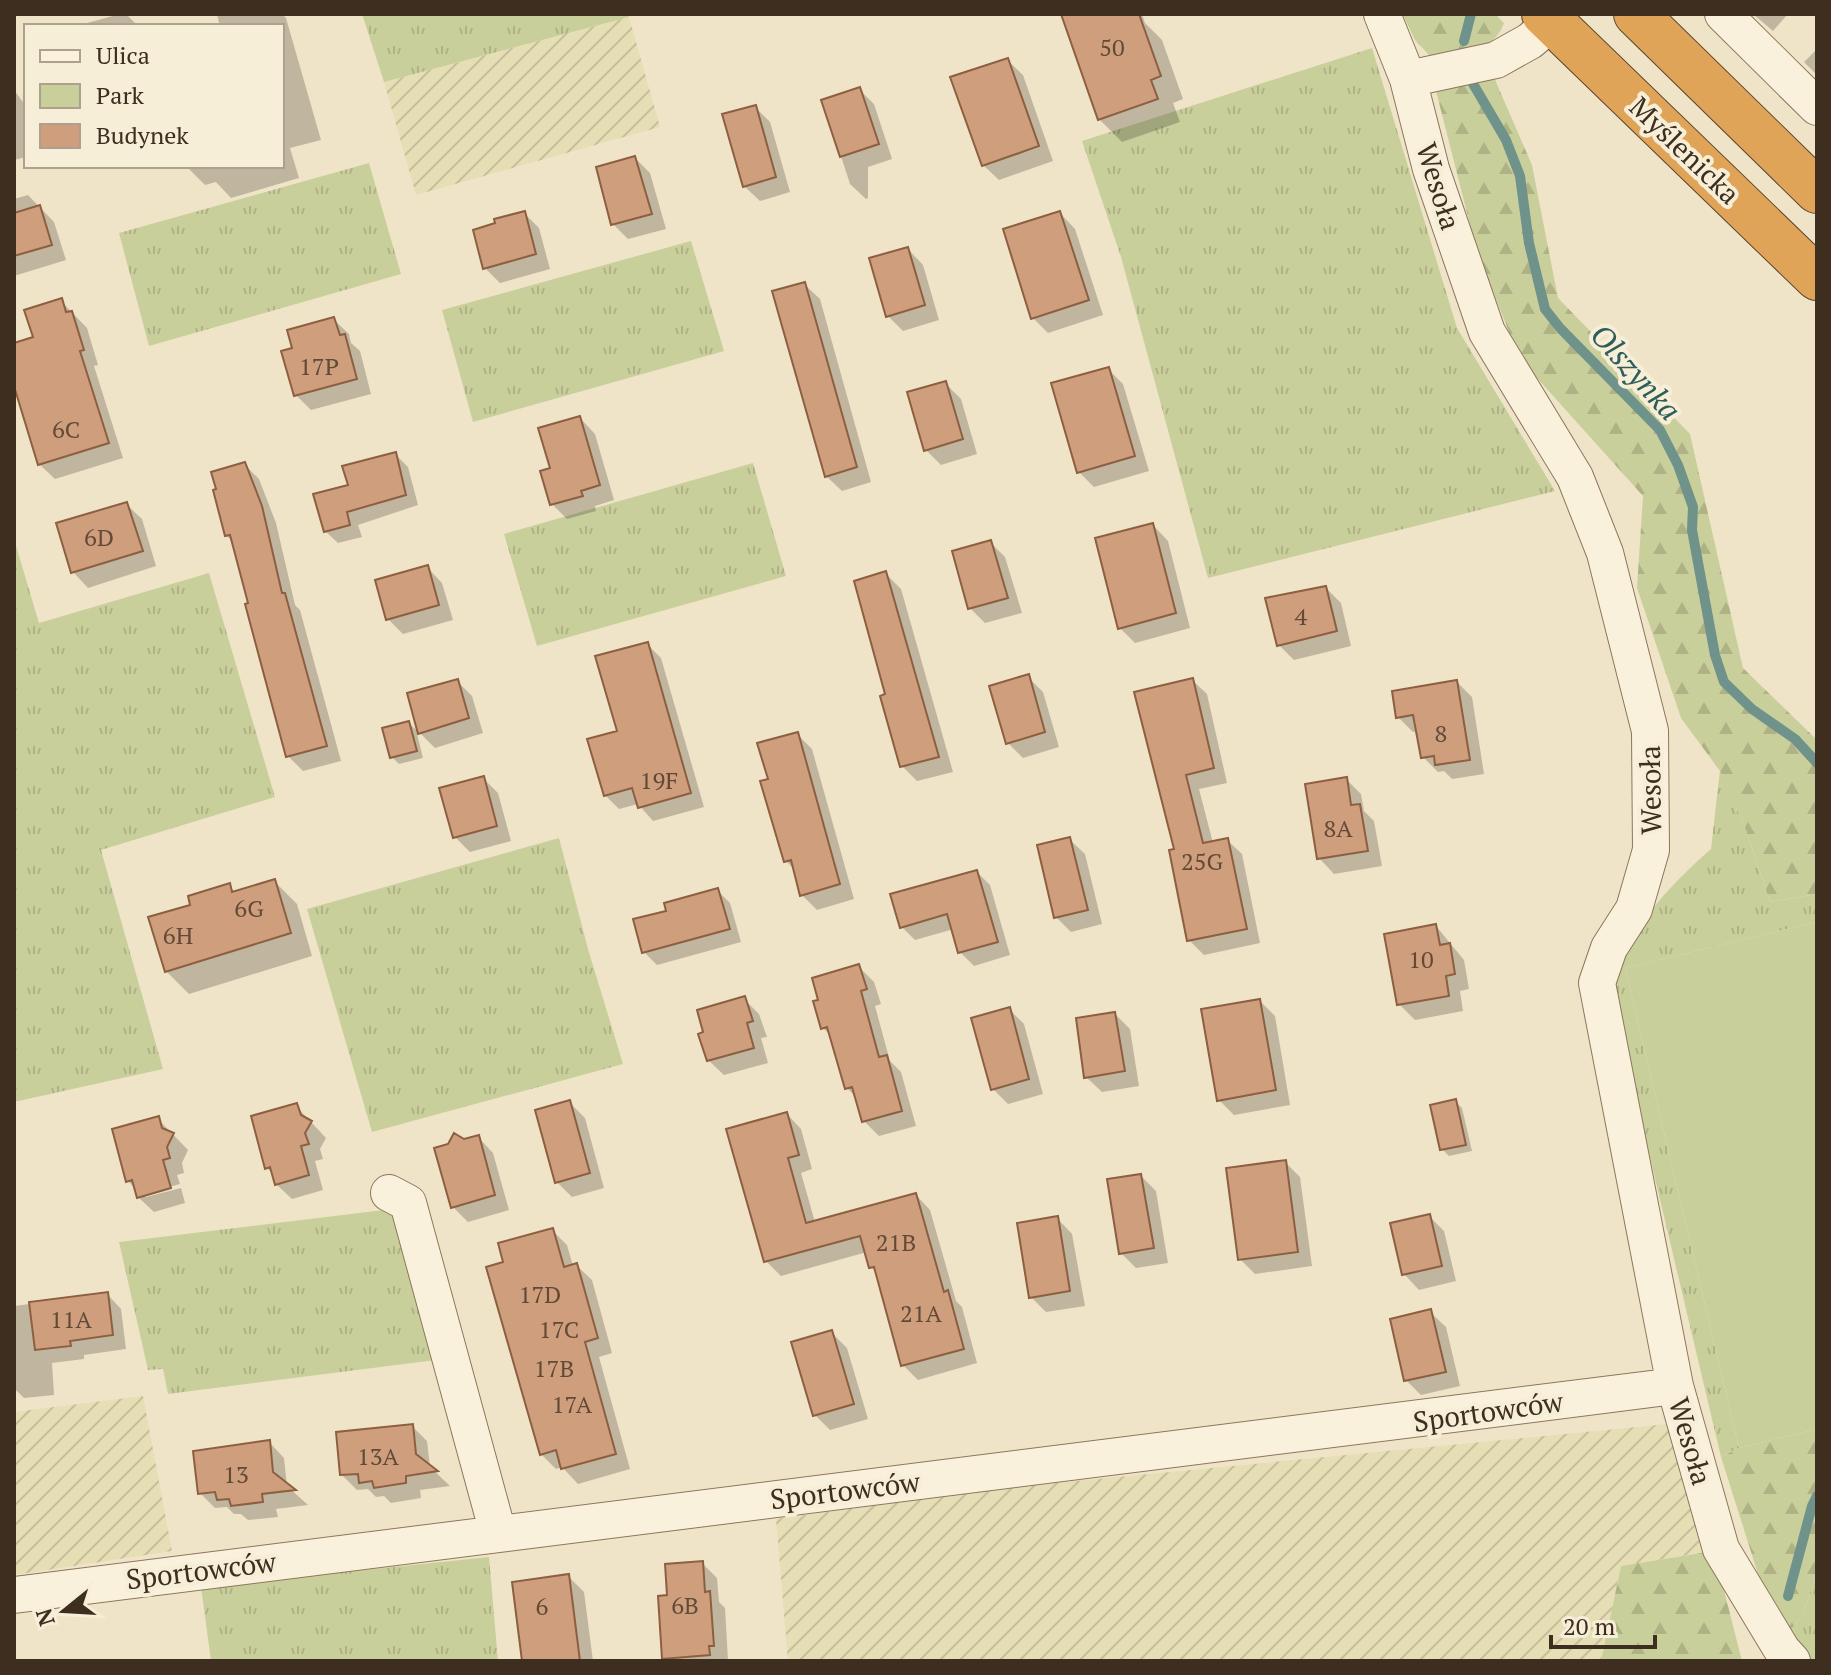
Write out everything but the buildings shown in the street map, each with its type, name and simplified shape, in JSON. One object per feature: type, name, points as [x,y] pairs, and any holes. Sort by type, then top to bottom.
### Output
[{"type":"highway","points":[[1636,14],[1817,191]]},
{"type":"highway","name":"Myślenicka","points":[[1548,18],[1817,278]]},
{"type":"street","name":"Wesoła","points":[[1382,14],[1408,79],[1431,169],[1487,332],[1575,477],[1605,553],[1650,731],[1651,850],[1634,909],[1609,948],[1597,983],[1675,1386],[1721,1549],[1782,1650],[1792,1661]]},
{"type":"street","points":[[1723,14],[1817,107]]},
{"type":"street","points":[[1408,79],[1496,60],[1530,41],[1548,18]]},
{"type":"street","points":[[389,1193],[408,1203],[498,1533]]},
{"type":"street","name":"Sportowców","points":[[14,1595],[1675,1386]]},
{"type":"shaded area","points":[[629,17],[660,127],[416,195],[384,82]]},
{"type":"shaded area","points":[[143,1396],[172,1551],[14,1575],[14,1412]]},
{"type":"shaded area","points":[[1668,1424],[1714,1551],[1621,1566],[1601,1661],[788,1661],[776,1519],[1004,1488]]},
{"type":"green space","points":[[362,14],[628,14],[629,17],[384,82]]},
{"type":"green space","points":[[1495,14],[1504,23],[1492,41],[1483,46],[1430,56],[1415,40],[1403,15]]},
{"type":"green space","points":[[1372,48],[1457,328],[1555,491],[1208,578],[1121,257],[1082,141]]},
{"type":"green space","points":[[1493,75],[1532,165],[1558,298],[1690,434],[1743,668],[1817,740],[1817,894],[1770,902],[1746,830],[1720,771],[1681,718],[1637,588],[1643,496],[1520,359],[1477,252],[1436,91]]},
{"type":"green space","points":[[369,163],[401,274],[149,346],[119,233]]},
{"type":"green space","points":[[691,241],[724,351],[473,422],[442,310]]},
{"type":"green space","points":[[753,463],[786,576],[537,646],[504,534]]},
{"type":"green space","points":[[14,539],[39,623],[209,573],[275,797],[101,850],[163,1069],[14,1102]]},
{"type":"green space","points":[[1720,770],[1746,830],[1770,902],[1817,894],[1817,922],[1625,968],[1739,1448],[1721,1457],[1607,976],[1653,908],[1711,849]]},
{"type":"green space","points":[[559,838],[623,1064],[372,1132],[307,909]]},
{"type":"green space","points":[[1817,922],[1817,1429],[1739,1448],[1625,968]]},
{"type":"green space","points":[[392,1209],[436,1360],[168,1394],[163,1369],[148,1370],[119,1242]]},
{"type":"green space","points":[[1817,1429],[1817,1570],[1803,1615],[1786,1635],[1765,1596],[1721,1457],[1739,1448]]},
{"type":"green space","points":[[1714,1551],[1742,1661],[1601,1661],[1621,1566]]},
{"type":"green space","points":[[489,1557],[498,1661],[211,1661],[201,1587]]},
{"type":"green space","points":[[1817,1570],[1817,1661],[1810,1661],[1786,1635],[1803,1615]]},
{"type":"waterway","name":"Olszynka","points":[[1464,41],[1471,14]]},
{"type":"waterway","name":"Olszynka","points":[[1472,82],[1506,140],[1520,176],[1529,243],[1545,309],[1660,430],[1678,465],[1693,507],[1692,530],[1715,655],[1724,682],[1752,709],[1795,739],[1817,763]]},
{"type":"waterway","name":"Olszynka","points":[[1788,1596],[1817,1496]]}]
